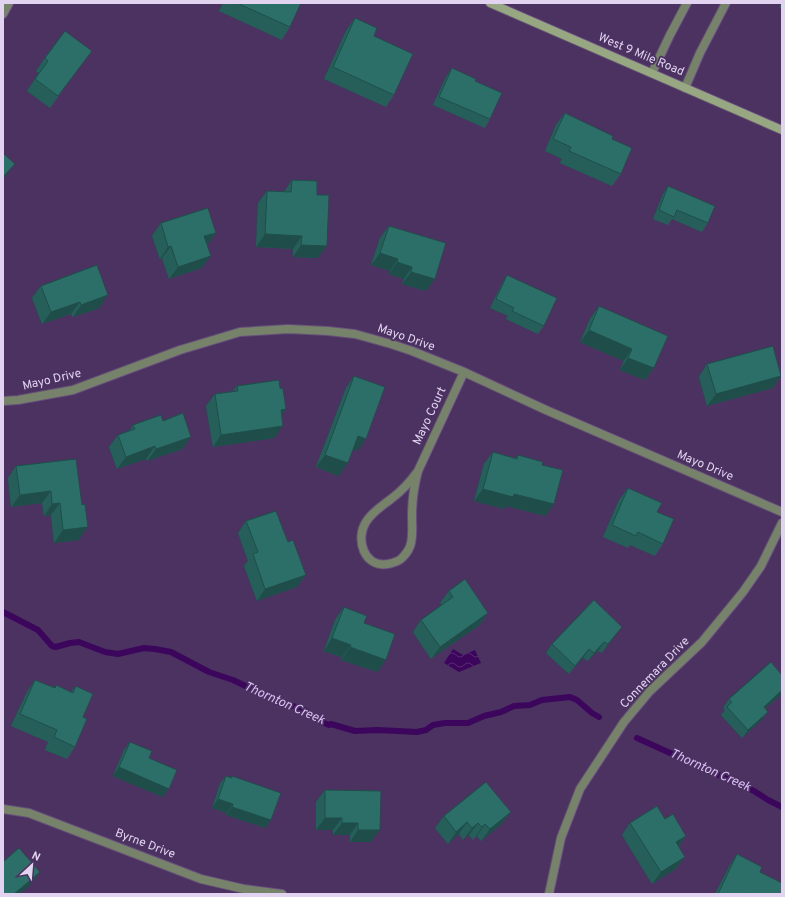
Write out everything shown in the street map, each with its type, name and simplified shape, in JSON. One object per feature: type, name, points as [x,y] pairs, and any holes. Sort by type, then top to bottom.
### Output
[{"type":"street","points":[[3,14],[9,3]]},
{"type":"street","name":"West 9 Mile Road","points":[[490,3],[782,130]]},
{"type":"street","points":[[652,73],[687,3]]},
{"type":"street","points":[[685,88],[700,53],[726,3]]},
{"type":"street","name":"Mayo Drive","points":[[3,401],[18,400],[73,390],[180,350],[240,332],[282,329],[323,330],[356,334],[412,351],[464,372],[546,410],[782,512]]},
{"type":"street","name":"Mayo Court","points":[[418,471],[413,495],[411,544],[407,553],[393,564],[382,565],[374,562],[368,558],[361,545],[361,536],[366,522],[381,506],[411,482],[418,471],[464,372]]},
{"type":"street","name":"Connemara Drive","points":[[549,894],[561,838],[580,789],[624,722],[650,691],[702,642],[743,592],[762,566],[782,523]]},
{"type":"street","name":"Byrne Drive","points":[[3,809],[29,813],[201,878],[230,885],[282,894]]},
{"type":"street","points":[[229,894],[230,885]]},
{"type":"water","points":[[453,649],[463,655],[475,650],[481,663],[459,672],[444,663]]},
{"type":"building","points":[[237,3],[301,3],[290,27]]},
{"type":"building","points":[[355,18],[377,28],[374,36],[413,54],[394,95],[333,67]]},
{"type":"building","points":[[65,31],[92,51],[58,96],[35,79],[48,61],[45,58]]},
{"type":"building","points":[[452,68],[476,79],[475,81],[502,93],[490,119],[439,97]]},
{"type":"building","points":[[565,113],[613,136],[612,139],[632,148],[621,174],[569,151],[571,147],[553,139]]},
{"type":"building","points":[[3,153],[15,164],[3,177]]},
{"type":"building","points":[[292,180],[317,181],[317,195],[329,195],[327,246],[301,245],[302,236],[265,234],[267,191],[291,192]]},
{"type":"building","points":[[668,186],[715,206],[708,223],[677,210],[674,217],[659,210]]},
{"type":"building","points":[[208,208],[216,233],[204,236],[211,256],[178,267],[171,246],[168,247],[161,223]]},
{"type":"building","points":[[389,226],[446,243],[435,279],[411,272],[412,267],[397,262],[398,259],[380,253]]},
{"type":"building","points":[[97,265],[108,295],[81,305],[80,302],[51,312],[41,286]]},
{"type":"building","points":[[507,275],[557,298],[544,326],[512,311],[514,308],[496,299]]},
{"type":"building","points":[[599,306],[668,336],[654,368],[628,358],[632,349],[589,330]]},
{"type":"building","points":[[773,346],[781,376],[716,394],[707,364]]},
{"type":"building","points":[[354,376],[385,387],[366,439],[358,436],[348,463],[325,455]]},
{"type":"building","points":[[279,380],[280,388],[283,389],[286,409],[281,410],[283,426],[221,435],[215,394],[238,391],[237,386]]},
{"type":"building","points":[[183,413],[191,437],[156,449],[155,446],[126,457],[118,435],[135,429],[133,425],[161,415],[163,421]]},
{"type":"building","points":[[493,452],[517,459],[518,455],[543,462],[542,465],[563,470],[554,504],[514,494],[513,497],[483,489]]},
{"type":"building","points":[[76,459],[82,505],[85,504],[88,527],[63,530],[60,503],[52,504],[51,491],[20,495],[16,466]]},
{"type":"building","points":[[628,488],[662,503],[657,512],[674,519],[663,544],[638,532],[636,536],[612,525]]},
{"type":"building","points":[[276,511],[288,542],[293,540],[306,575],[265,589],[253,554],[258,552],[246,521]]},
{"type":"building","points":[[465,579],[488,613],[440,647],[421,620],[453,597],[449,591]]},
{"type":"building","points":[[594,600],[622,627],[608,644],[604,642],[594,653],[589,649],[575,666],[552,644]]},
{"type":"building","points":[[344,607],[367,616],[364,623],[395,634],[386,660],[350,647],[351,645],[332,638]]},
{"type":"building","points":[[771,662],[782,675],[782,690],[764,707],[768,712],[748,730],[727,707],[732,702],[729,699]]},
{"type":"building","points":[[35,680],[55,688],[56,685],[73,693],[76,686],[93,694],[83,717],[87,719],[75,747],[54,737],[57,730],[20,714]]},
{"type":"building","points":[[130,742],[152,751],[149,758],[177,770],[169,789],[119,767]]},
{"type":"building","points":[[226,776],[232,778],[232,776],[281,793],[271,820],[232,807],[233,804],[218,799]]},
{"type":"building","points":[[486,782],[511,812],[490,829],[485,824],[482,827],[478,823],[472,828],[467,822],[456,832],[444,816]]},
{"type":"building","points":[[325,790],[381,791],[380,830],[358,830],[358,823],[342,823],[342,818],[325,818]]},
{"type":"building","points":[[657,806],[665,819],[673,814],[686,836],[676,842],[685,857],[661,872],[630,823]]},
{"type":"building","points":[[19,848],[40,872],[14,894],[3,894],[3,862]]},
{"type":"building","points":[[737,854],[762,867],[760,872],[782,883],[782,894],[718,894]]},
{"type":"waterway","name":"Thornton Creek","points":[[3,612],[38,630],[52,646],[56,647],[79,642],[105,652],[118,654],[144,648],[171,652],[209,672],[233,680],[269,697],[304,710],[319,721],[355,731],[378,730],[417,732],[426,730],[433,725],[445,723],[468,723],[514,706],[530,705],[542,700],[570,697],[577,700],[599,717]]},
{"type":"waterway","name":"Thornton Creek","points":[[637,738],[754,791],[782,807]]}]
